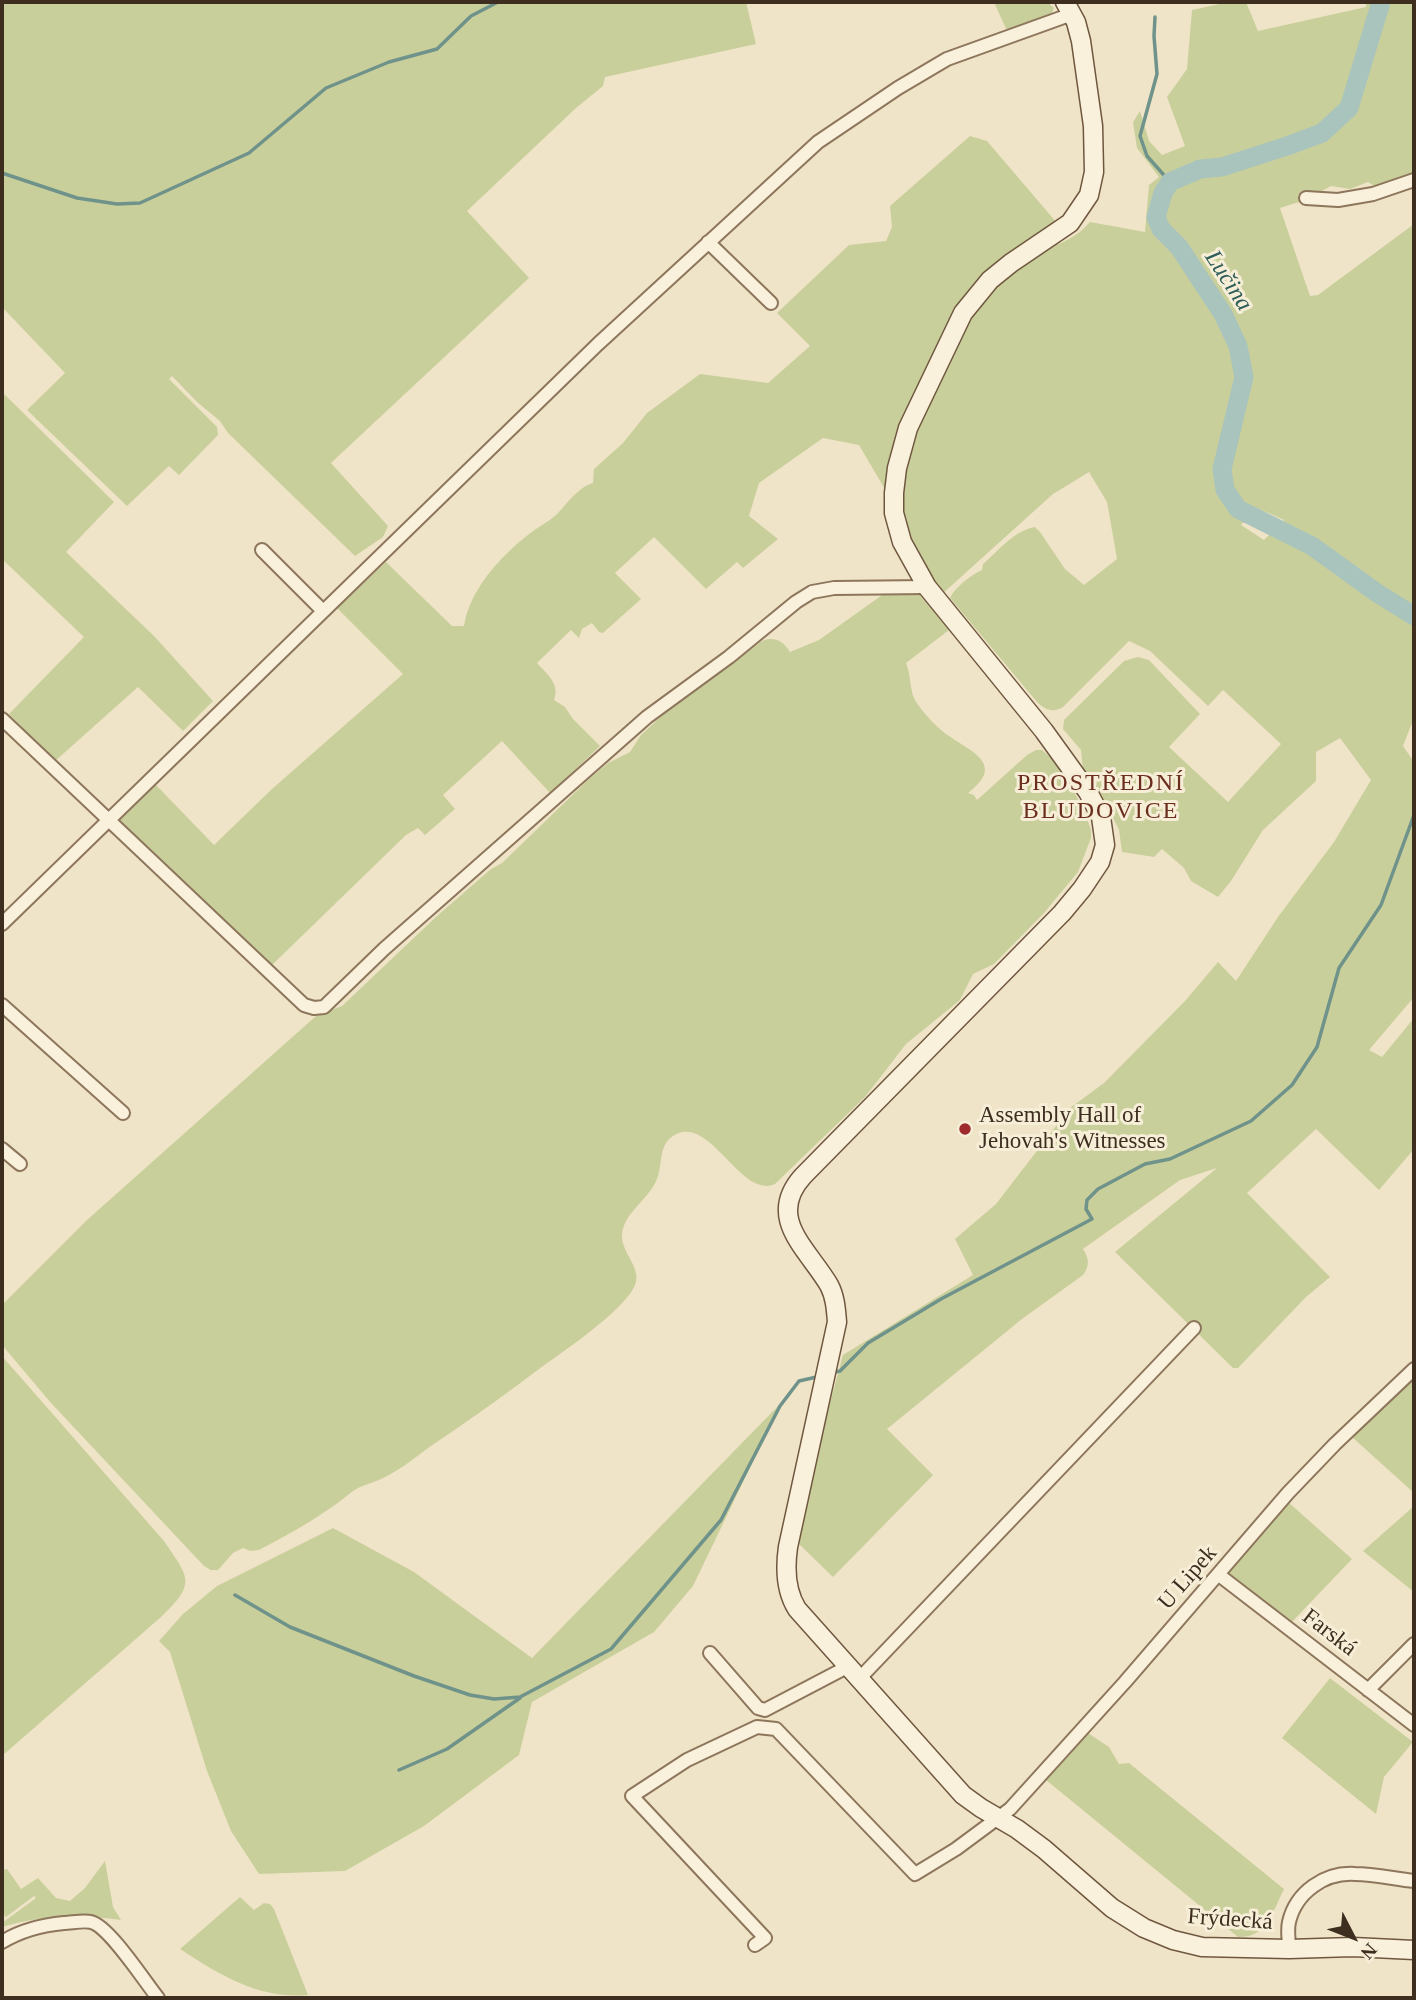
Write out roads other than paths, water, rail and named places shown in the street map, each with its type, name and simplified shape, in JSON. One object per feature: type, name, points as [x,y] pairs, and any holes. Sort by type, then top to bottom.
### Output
[{"type":"street","points":[[2,719],[108,820],[304,1005],[324,1007],[404,932],[647,717],[729,657],[796,602],[812,592],[834,588],[927,587],[902,542],[894,513],[895,480],[908,428],[963,313],[990,280],[1011,262],[1070,223],[1082,209],[1093,184],[1093,126],[1081,41],[1069,8],[947,60],[898,88],[818,142],[598,344],[108,820],[2,924]]},
{"type":"street","points":[[1306,198],[1338,200],[1373,194],[1414,180]]},
{"type":"street","points":[[708,242],[771,303]]},
{"type":"street","points":[[262,550],[323,611]]},
{"type":"street","name":"Frýdecká","points":[[927,587],[1038,723],[1088,792],[1101,817],[1105,845],[1096,869],[1062,913],[794,1187],[788,1206],[790,1226],[830,1287],[835,1303],[836,1332],[788,1547],[790,1595],[797,1609],[964,1795],[1044,1849],[1119,1913],[1159,1935],[1202,1947],[1353,1947],[1414,1950]]},
{"type":"street","points":[[2,1005],[123,1113]]},
{"type":"street","points":[[2,1149],[20,1164]]},
{"type":"street","points":[[710,1653],[758,1708],[765,1710],[854,1672],[1194,1328]]},
{"type":"street","name":"U Lipek","points":[[764,1938],[632,1796],[687,1760],[757,1727],[776,1729],[915,1874],[956,1849],[1010,1809],[1219,1575],[1297,1483],[1414,1369]]},
{"type":"street","name":"Farská","points":[[1219,1575],[1414,1725]]},
{"type":"street","points":[[1368,1690],[1414,1644]]},
{"type":"street","points":[[1289,1949],[1288,1924],[1297,1904],[1313,1886],[1325,1879],[1339,1874],[1354,1874],[1414,1881]]},
{"type":"street","points":[[2,1942],[12,1935],[47,1924],[90,1922],[103,1929],[114,1941],[158,1998]]},
{"type":"waterway","points":[[2,173],[77,198],[117,204],[140,203],[249,153],[326,88],[389,62],[437,49],[471,16],[498,2]]},
{"type":"waterway","name":"Lučina","points":[[1381,2],[1349,108],[1322,133],[1222,167],[1200,169],[1170,182],[1163,193],[1156,217],[1161,229],[1179,247],[1223,314],[1238,346],[1244,377],[1222,469],[1225,490],[1238,509],[1312,546],[1414,616]]},
{"type":"waterway","points":[[1155,17],[1157,74],[1140,136],[1147,156],[1170,182]]},
{"type":"waterway","points":[[831,1373],[840,1371],[868,1343],[941,1299],[1092,1219],[1086,1209],[1087,1200],[1098,1189],[1145,1164],[1170,1159],[1251,1121],[1292,1085],[1317,1047],[1339,968],[1381,905],[1414,815]]},
{"type":"waterway","points":[[235,1595],[290,1627],[414,1676],[470,1695],[494,1699],[520,1697],[611,1649],[721,1520],[780,1406],[799,1381],[821,1376]]},
{"type":"waterway","points":[[399,1770],[447,1749],[520,1698]]},
{"type":"place","name":"Assembly Hall of Jehovah's Witnesses","points":[[965,1129]]},
{"type":"district","name":"PROSTŘEDNÍ BLUDOVICE","points":[[1101,798]]}]
